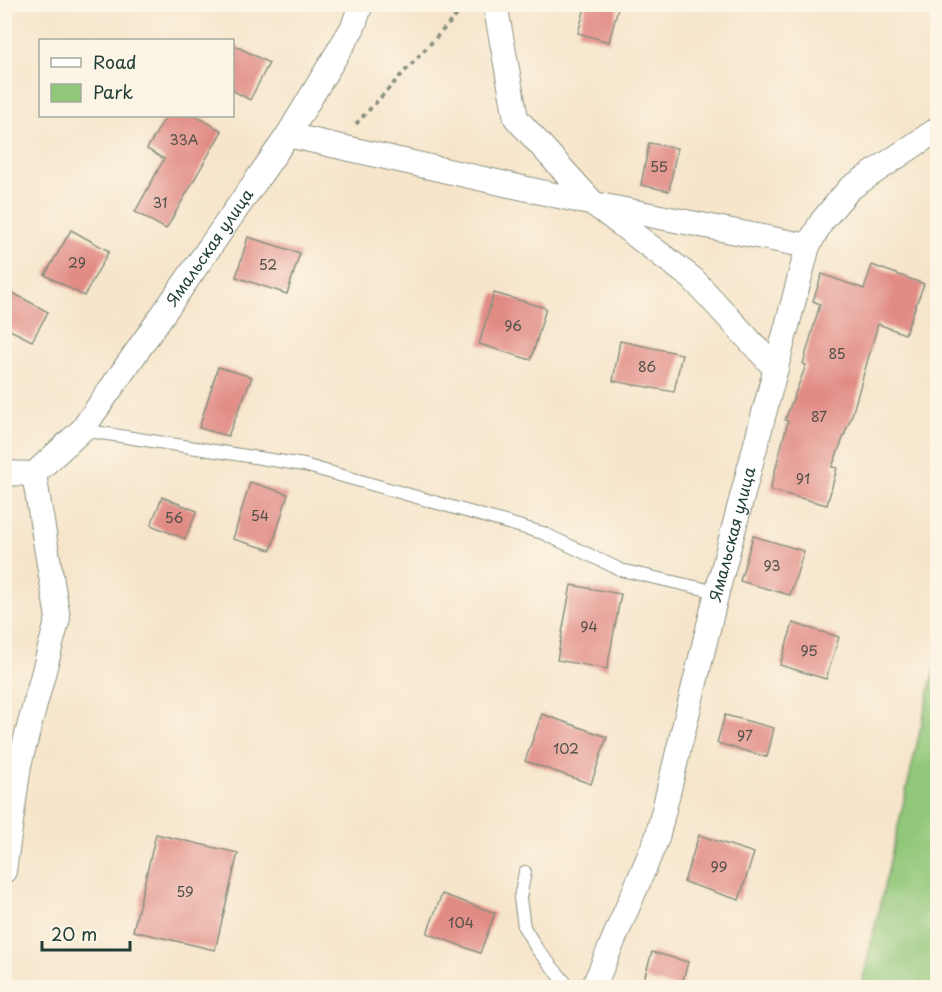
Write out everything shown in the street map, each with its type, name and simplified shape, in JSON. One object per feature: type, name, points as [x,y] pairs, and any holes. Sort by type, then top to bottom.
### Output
[{"type":"street","name":"Ямальская улица","points":[[34,474],[82,430],[288,135],[353,27],[361,4]]},
{"type":"street","points":[[495,4],[516,118],[594,204],[693,279],[776,369]]},
{"type":"street","name":"Ямальская улица","points":[[593,987],[657,838],[717,592],[808,246],[822,221],[849,189],[938,129]]},
{"type":"street","points":[[288,135],[594,204],[808,246]]},
{"type":"street","points":[[4,473],[34,474],[58,618],[19,765],[4,871]]},
{"type":"lane","points":[[82,430],[304,465],[543,533],[621,570],[717,592]]},
{"type":"lane","points":[[525,872],[520,898],[524,927],[537,949],[570,987]]},
{"type":"path","points":[[334,146],[467,4]]},
{"type":"green space","points":[[937,657],[937,987],[861,987]]},
{"type":"building","points":[[586,4],[619,4],[609,42],[578,33]]},
{"type":"building","points":[[234,45],[269,63],[250,100],[234,91]]},
{"type":"building","points":[[165,117],[198,117],[222,131],[166,229],[135,212],[164,159],[147,149]]},
{"type":"building","points":[[649,143],[677,148],[669,191],[641,185]]},
{"type":"building","points":[[71,230],[109,251],[84,296],[45,275]]},
{"type":"building","points":[[248,237],[300,253],[287,294],[236,277]]},
{"type":"building","points":[[872,265],[924,284],[905,334],[878,324],[852,415],[832,467],[837,468],[827,505],[770,490],[788,421],[785,420],[806,365],[803,364],[820,304],[813,301],[822,274],[864,289]]},
{"type":"building","points":[[13,293],[48,312],[32,341],[4,327],[4,309]]},
{"type":"building","points":[[494,293],[546,308],[531,360],[479,344]]},
{"type":"building","points":[[620,341],[682,354],[674,392],[613,381]]},
{"type":"building","points":[[218,367],[252,377],[228,436],[199,428]]},
{"type":"building","points":[[250,482],[288,494],[271,550],[233,539]]},
{"type":"building","points":[[162,497],[197,511],[185,539],[151,525]]},
{"type":"building","points":[[753,536],[804,551],[790,595],[740,581]]},
{"type":"building","points":[[571,585],[621,594],[607,669],[557,660]]},
{"type":"building","points":[[793,623],[839,637],[826,679],[780,665]]},
{"type":"building","points":[[542,714],[607,737],[591,784],[525,761]]},
{"type":"building","points":[[725,715],[774,728],[767,757],[717,743]]},
{"type":"building","points":[[156,834],[238,853],[215,950],[133,931]]},
{"type":"building","points":[[699,835],[754,853],[739,900],[684,882]]},
{"type":"building","points":[[442,894],[495,913],[480,953],[427,933]]},
{"type":"building","points":[[652,952],[688,962],[681,987],[644,979]]}]
